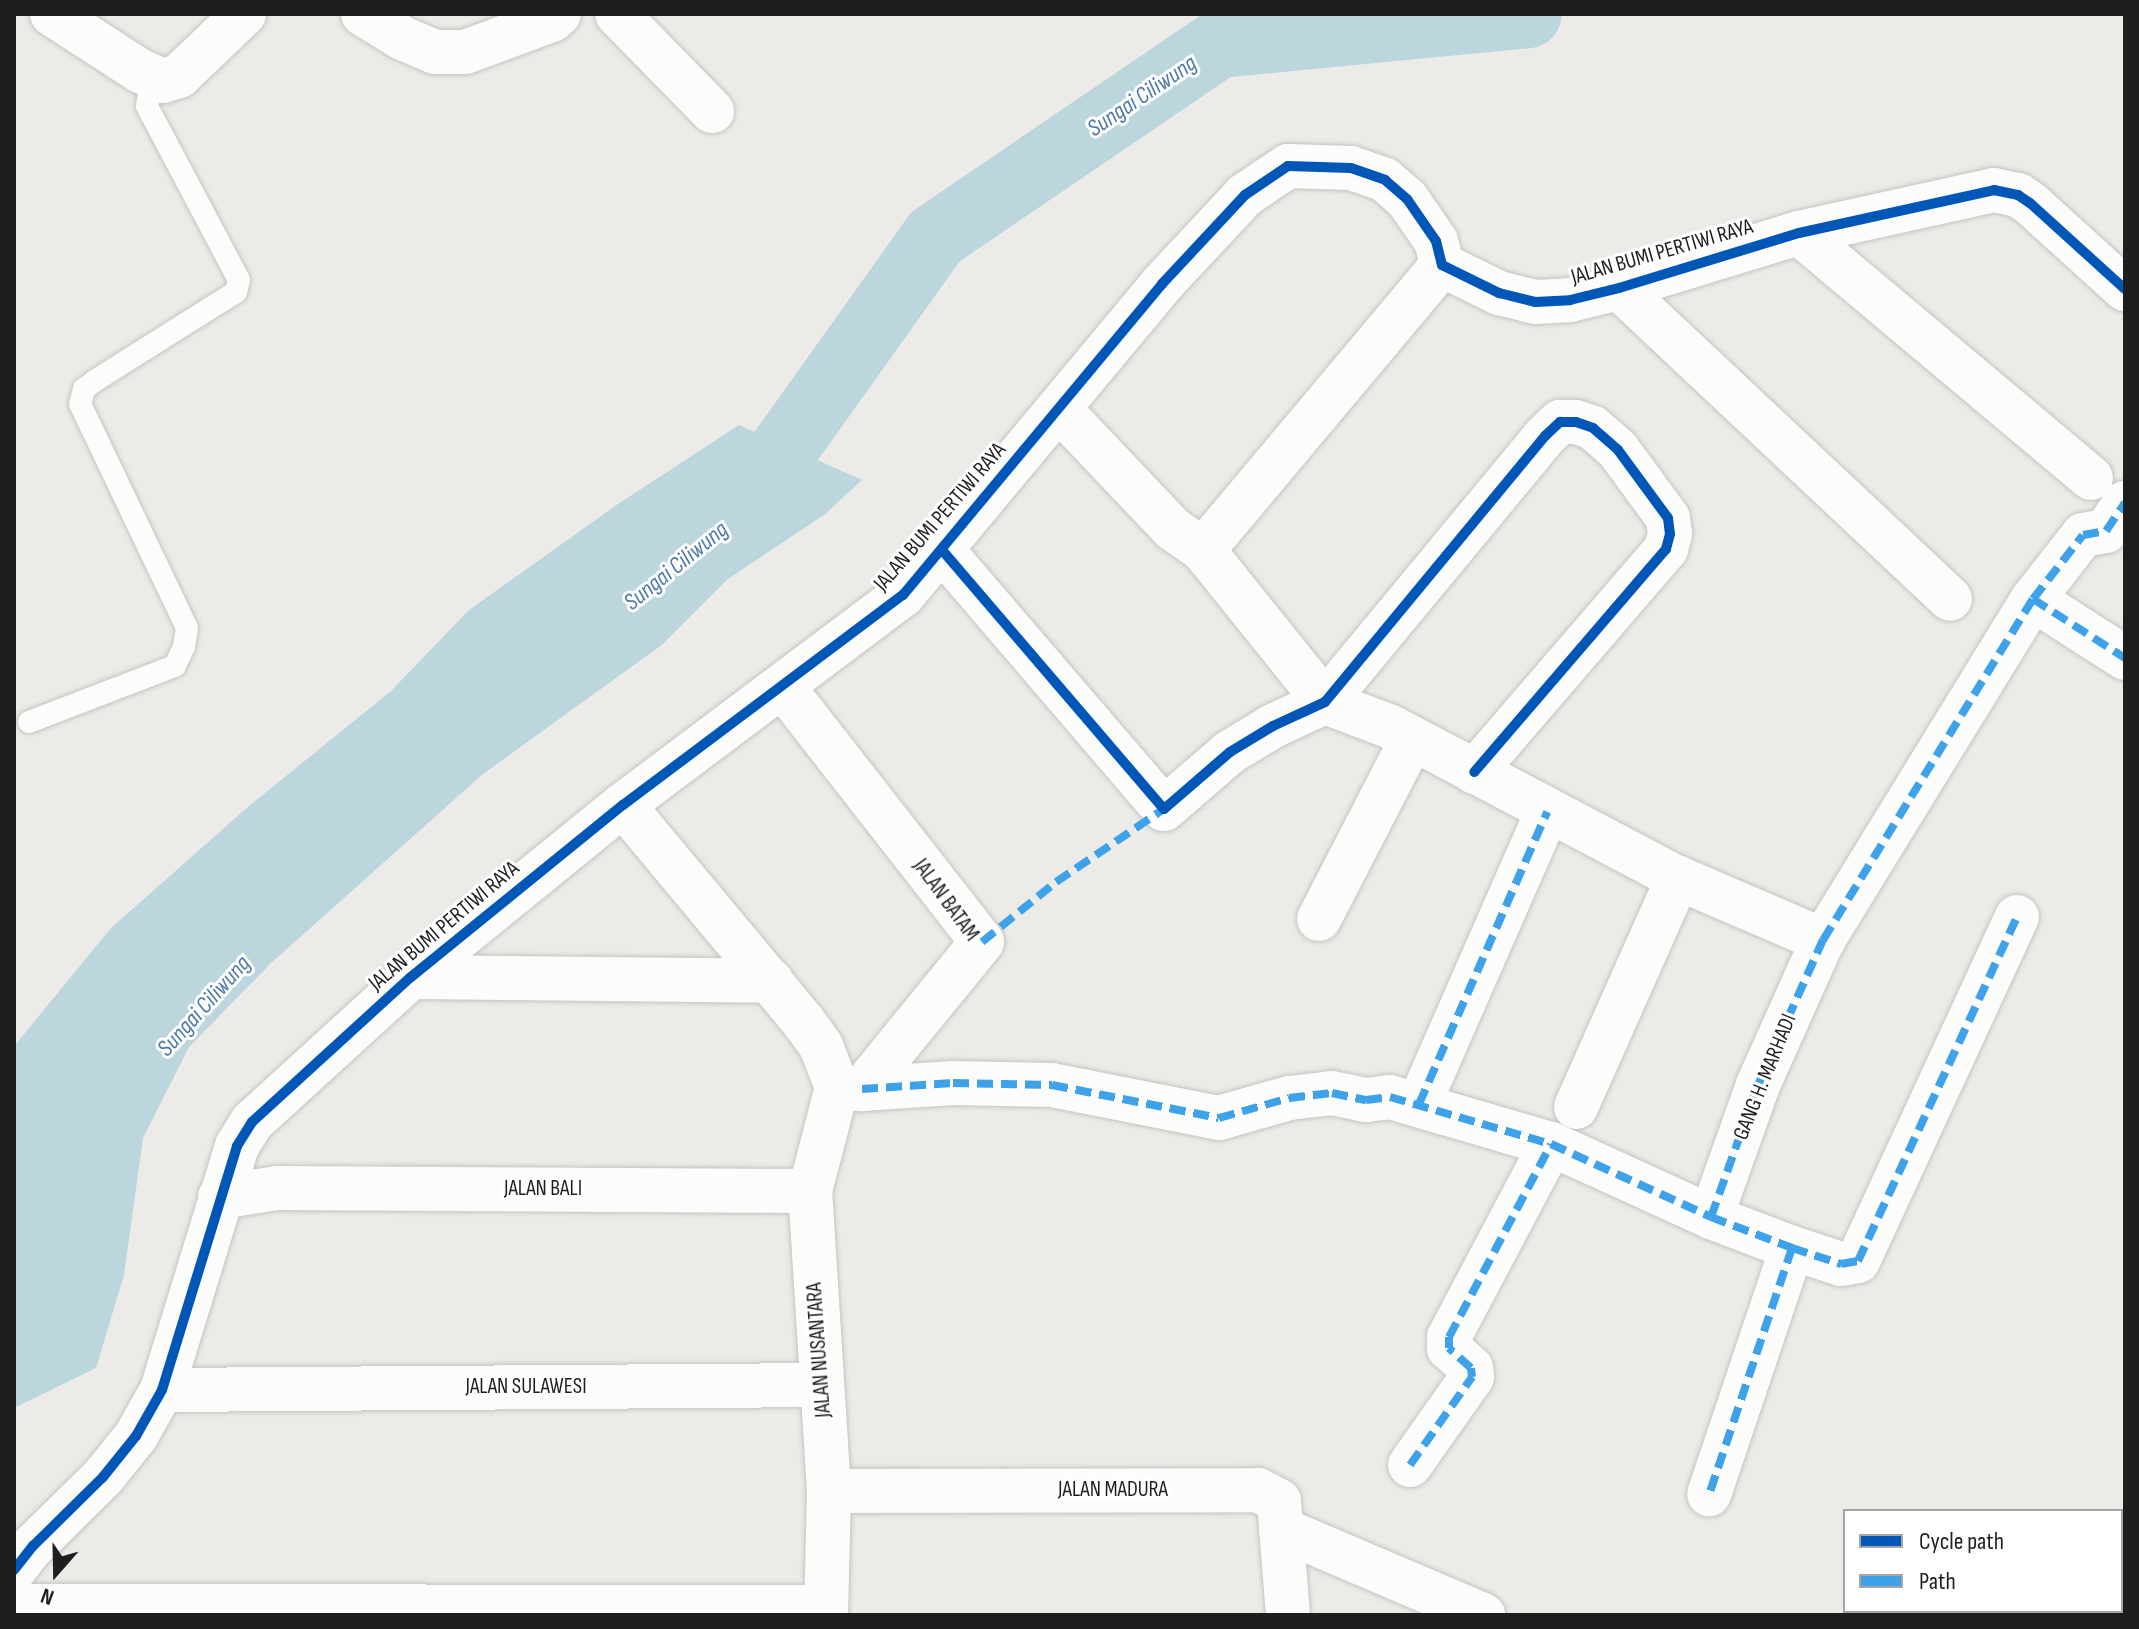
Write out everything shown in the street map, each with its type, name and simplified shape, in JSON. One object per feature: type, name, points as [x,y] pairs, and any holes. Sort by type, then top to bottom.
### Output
[{"type":"street","points":[[52,14],[163,81],[179,76],[244,14]]},
{"type":"street","points":[[363,14],[402,38],[435,52],[465,52],[540,25],[559,14]]},
{"type":"street","points":[[617,14],[712,111]]},
{"type":"street","name":"JALAN BUMI PERTIWI RAYA","points":[[14,1570],[128,1447],[162,1390],[237,1146],[252,1122],[411,977],[623,805],[903,595],[1162,284],[1245,195],[1288,166],[1351,168],[1385,180],[1407,199],[1436,241],[1442,265],[1499,293],[1535,302],[1570,300],[1799,233],[1994,190],[2018,195],[2030,203],[2125,289]]},
{"type":"street","points":[[1799,233],[2091,478]]},
{"type":"street","points":[[1203,550],[1442,265]]},
{"type":"street","points":[[1619,288],[1950,599]]},
{"type":"street","points":[[1059,409],[1173,529],[1203,550],[1325,702],[1412,739],[1678,878],[1823,940]]},
{"type":"street","points":[[942,550],[1164,809],[1230,752],[1273,726],[1325,702],[1545,436],[1560,422],[1576,422],[1593,428],[1618,450],[1668,518],[1670,534],[1666,549],[1474,772]]},
{"type":"street","name":"GANG H. MARHADI","points":[[1711,1217],[1758,1085],[1823,940],[2033,599],[2083,535],[2106,531],[2125,503]]},
{"type":"street","points":[[2033,599],[2125,658]]},
{"type":"street","name":"JALAN BATAM","points":[[783,687],[982,942],[850,1088]]},
{"type":"street","points":[[1319,919],[1412,739]]},
{"type":"street","points":[[623,805],[771,981],[850,1088],[953,1083],[1052,1085],[1219,1118],[1289,1098],[1332,1093],[1419,1104],[1551,1144],[1711,1217],[1841,1264],[1858,1261],[2017,917]]},
{"type":"street","points":[[1419,1104],[1547,812]]},
{"type":"street","points":[[1576,1107],[1678,878]]},
{"type":"street","points":[[411,977],[771,981]]},
{"type":"street","name":"JALAN NUSANTARA","points":[[826,1611],[829,1491],[810,1191],[850,1088]]},
{"type":"street","points":[[1410,1465],[1472,1377],[1471,1368],[1449,1348],[1449,1337],[1551,1144]]},
{"type":"street","name":"JALAN BALI","points":[[220,1197],[277,1188],[810,1191]]},
{"type":"street","points":[[1709,1494],[1792,1248]]},
{"type":"street","name":"JALAN SULAWESI","points":[[162,1390],[821,1385]]},
{"type":"street","name":"JALAN MADURA","points":[[829,1491],[1258,1490],[1279,1501],[1288,1615]]},
{"type":"street","points":[[1281,1529],[1483,1615]]},
{"type":"street","points":[[14,1606],[826,1611]]},
{"type":"lane","points":[[29,722],[175,666],[184,647],[187,628],[80,404],[84,389],[236,292],[239,280],[147,106],[152,76]]},
{"type":"water","points":[[739,425],[862,480],[824,515],[728,579],[663,644],[483,774],[271,963],[189,1047],[143,1138],[124,1275],[96,1368],[14,1408],[15,1045],[111,928],[249,806],[391,691],[469,610],[618,504]]},
{"type":"waterway","name":"Sungai Ciliwung","points":[[732,522],[935,237],[1219,44],[1528,14]]},
{"type":"marked path","points":[[1711,1217],[1758,1085],[1823,940],[2033,599],[2083,535],[2106,531],[2125,503]]},
{"type":"marked path","points":[[2033,599],[2125,658]]},
{"type":"marked path","points":[[982,942],[1056,882],[1164,809]]},
{"type":"marked path","points":[[1419,1104],[1547,812]]},
{"type":"marked path","points":[[1792,1248],[1841,1264],[1858,1261],[2017,917]]},
{"type":"marked path","points":[[862,1089],[953,1083],[1052,1085],[1219,1118],[1289,1098],[1332,1093],[1366,1100],[1390,1097],[1551,1144],[1711,1217],[1792,1248],[1709,1494]]},
{"type":"marked path","points":[[1410,1465],[1472,1377],[1471,1368],[1449,1348],[1449,1337],[1551,1144]]},
{"type":"cycle path","points":[[14,1570],[33,1546],[103,1477],[136,1436],[162,1390],[237,1146],[252,1122],[411,977],[623,805],[903,595],[1162,284],[1245,195],[1288,166],[1351,168],[1385,180],[1407,199],[1436,241],[1442,265],[1499,293],[1535,302],[1570,300],[1799,233],[1994,190],[2018,195],[2030,203],[2125,289]]},
{"type":"cycle path","points":[[942,550],[1164,809],[1230,752],[1273,726],[1325,702],[1545,436],[1560,422],[1576,422],[1593,428],[1618,450],[1668,518],[1670,534],[1666,549],[1474,772]]}]
